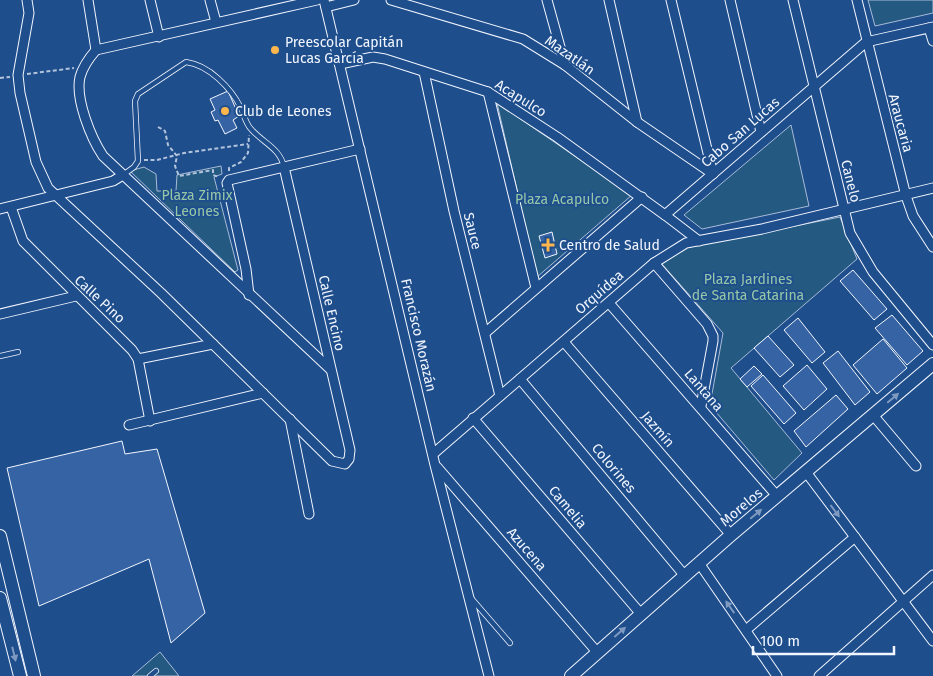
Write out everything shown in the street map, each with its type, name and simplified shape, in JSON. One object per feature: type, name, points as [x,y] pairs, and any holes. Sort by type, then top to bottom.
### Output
[{"type":"street","points":[[27,0],[29,13],[28,29],[18,75],[24,113],[36,162],[48,188],[290,419],[308,514]]},
{"type":"street","points":[[88,0],[96,50]]},
{"type":"street","points":[[150,0],[159,37]]},
{"type":"street","points":[[210,0],[216,22]]},
{"type":"street","points":[[317,0],[273,5],[159,37],[96,50],[83,67],[79,89],[89,130],[103,156],[330,369]]},
{"type":"street","points":[[325,4],[354,0]]},
{"type":"street","name":"Mazatlán","points":[[391,0],[523,39],[564,66],[637,122],[713,174]]},
{"type":"street","points":[[547,0],[564,66]]},
{"type":"street","points":[[609,0],[637,122]]},
{"type":"street","points":[[672,0],[713,174]]},
{"type":"street","points":[[730,0],[761,132]]},
{"type":"street","name":"Canelo","points":[[792,0],[850,233],[864,260],[933,345]]},
{"type":"street","name":"Araucaria","points":[[857,0],[906,196],[920,228],[933,247]]},
{"type":"street","name":"Francisco Morazán","points":[[325,4],[435,464],[489,676]]},
{"type":"street","points":[[866,42],[931,27],[933,41]]},
{"type":"street","name":"Cabo San Lucas","points":[[665,215],[866,42]]},
{"type":"street","name":"Acapulco","points":[[340,64],[373,57],[488,92],[557,137],[665,215]]},
{"type":"street","name":"Sauce","points":[[424,72],[454,211],[500,396]]},
{"type":"street","points":[[488,92],[536,288]]},
{"type":"street","points":[[249,295],[246,269],[228,193],[227,183],[229,177],[360,150]]},
{"type":"street","name":"Calle Encino","points":[[284,167],[350,450],[349,459],[345,464],[332,461],[290,419]]},
{"type":"street","points":[[0,210],[58,196],[113,180],[123,175]]},
{"type":"street","name":"Orquídea","points":[[433,454],[654,263],[686,243],[844,210],[933,188]]},
{"type":"street","points":[[485,333],[642,197]]},
{"type":"street","name":"Calle Pino","points":[[11,207],[23,241],[76,296],[124,340],[138,359],[150,421]]},
{"type":"street","points":[[665,215],[699,241]]},
{"type":"street","points":[[654,263],[707,324],[712,336],[701,406]]},
{"type":"street","points":[[0,314],[76,296]]},
{"type":"street","name":"Lantana","points":[[609,303],[701,406],[777,496]]},
{"type":"street","name":"Jazmín","points":[[564,342],[732,535]]},
{"type":"street","points":[[138,359],[213,344]]},
{"type":"street","name":"Morelos","points":[[570,676],[699,563],[933,364]]},
{"type":"street","name":"Colorines","points":[[520,379],[686,576]]},
{"type":"street","points":[[129,425],[263,393]]},
{"type":"street","points":[[873,415],[916,466]]},
{"type":"street","name":"Camelia","points":[[474,418],[641,614]]},
{"type":"street","name":"Azucena","points":[[435,464],[597,652]]},
{"type":"street","points":[[806,472],[933,641]]},
{"type":"street","points":[[0,536],[34,676]]},
{"type":"street","points":[[746,630],[855,537]]},
{"type":"street","points":[[699,563],[777,676]]},
{"type":"street","points":[[819,676],[933,575]]},
{"type":"street","points":[[15,598],[1,604],[20,676]]},
{"type":"lane","points":[[123,175],[134,167],[138,161],[135,101],[138,94],[186,62],[196,64],[226,85],[240,107],[250,128],[282,157],[284,167]]},
{"type":"lane","points":[[0,356],[18,352]]},
{"type":"lane","points":[[469,595],[510,643]]},
{"type":"lane","points":[[7,626],[20,620]]},
{"type":"lane","points":[[150,676],[156,671]]},
{"type":"path","points":[[0,78],[83,67]]},
{"type":"path","points":[[158,127],[165,131],[168,145],[177,156]]},
{"type":"path","points":[[177,156],[175,166],[179,176],[213,170],[213,175],[217,178],[229,177],[229,168],[241,162],[248,154],[250,128]]},
{"type":"path","points":[[138,161],[157,160],[248,144]]},
{"type":"green space","points":[[868,0],[933,0],[933,13],[875,26]]},
{"type":"green space","name":"Plaza Acapulco","points":[[497,103],[632,195],[537,277]]},
{"type":"green space","points":[[791,125],[809,206],[702,229],[684,215]]},
{"type":"green space","name":"Plaza Zimix Leones","points":[[221,166],[222,174],[214,177],[238,270],[235,272],[130,171],[144,167],[156,174],[157,191],[176,191],[177,175]]},
{"type":"green space","name":"Plaza Jardines de Santa Catarina","points":[[840,217],[857,259],[731,368],[802,453],[774,480],[710,405],[723,333],[661,263],[686,248]]},
{"type":"green space","points":[[160,652],[179,676],[132,676]]},
{"type":"building","name":"Club de Leones","points":[[228,91],[239,116],[233,120],[237,128],[225,134],[218,120],[215,121],[211,112],[215,110],[210,99]]},
{"type":"building","name":"Centro de Salud","points":[[552,232],[557,254],[545,258],[539,236]]},
{"type":"building","points":[[853,270],[887,309],[874,320],[840,281]]},
{"type":"building","points":[[892,315],[923,351],[907,365],[875,328]]},
{"type":"building","points":[[798,318],[825,352],[812,363],[784,330]]},
{"type":"building","points":[[768,336],[794,365],[780,377],[754,348]]},
{"type":"building","points":[[883,339],[907,368],[877,394],[853,365]]},
{"type":"building","points":[[838,351],[870,392],[855,405],[823,363]]},
{"type":"building","points":[[807,365],[827,389],[804,410],[783,386]]},
{"type":"building","points":[[754,366],[762,374],[747,387],[740,379]]},
{"type":"building","points":[[763,375],[796,413],[784,424],[751,386]]},
{"type":"building","points":[[836,395],[848,409],[806,447],[794,431]]},
{"type":"building","points":[[122,441],[125,454],[157,449],[205,613],[171,643],[149,559],[39,606],[7,468]]},
{"type":"place","name":"Preescolar Capitán Lucas García","points":[[275,50]]},
{"type":"place","name":"Club de Leones","points":[[225,111]]},
{"type":"place","name":"Centro de Salud","points":[[548,245]]}]
